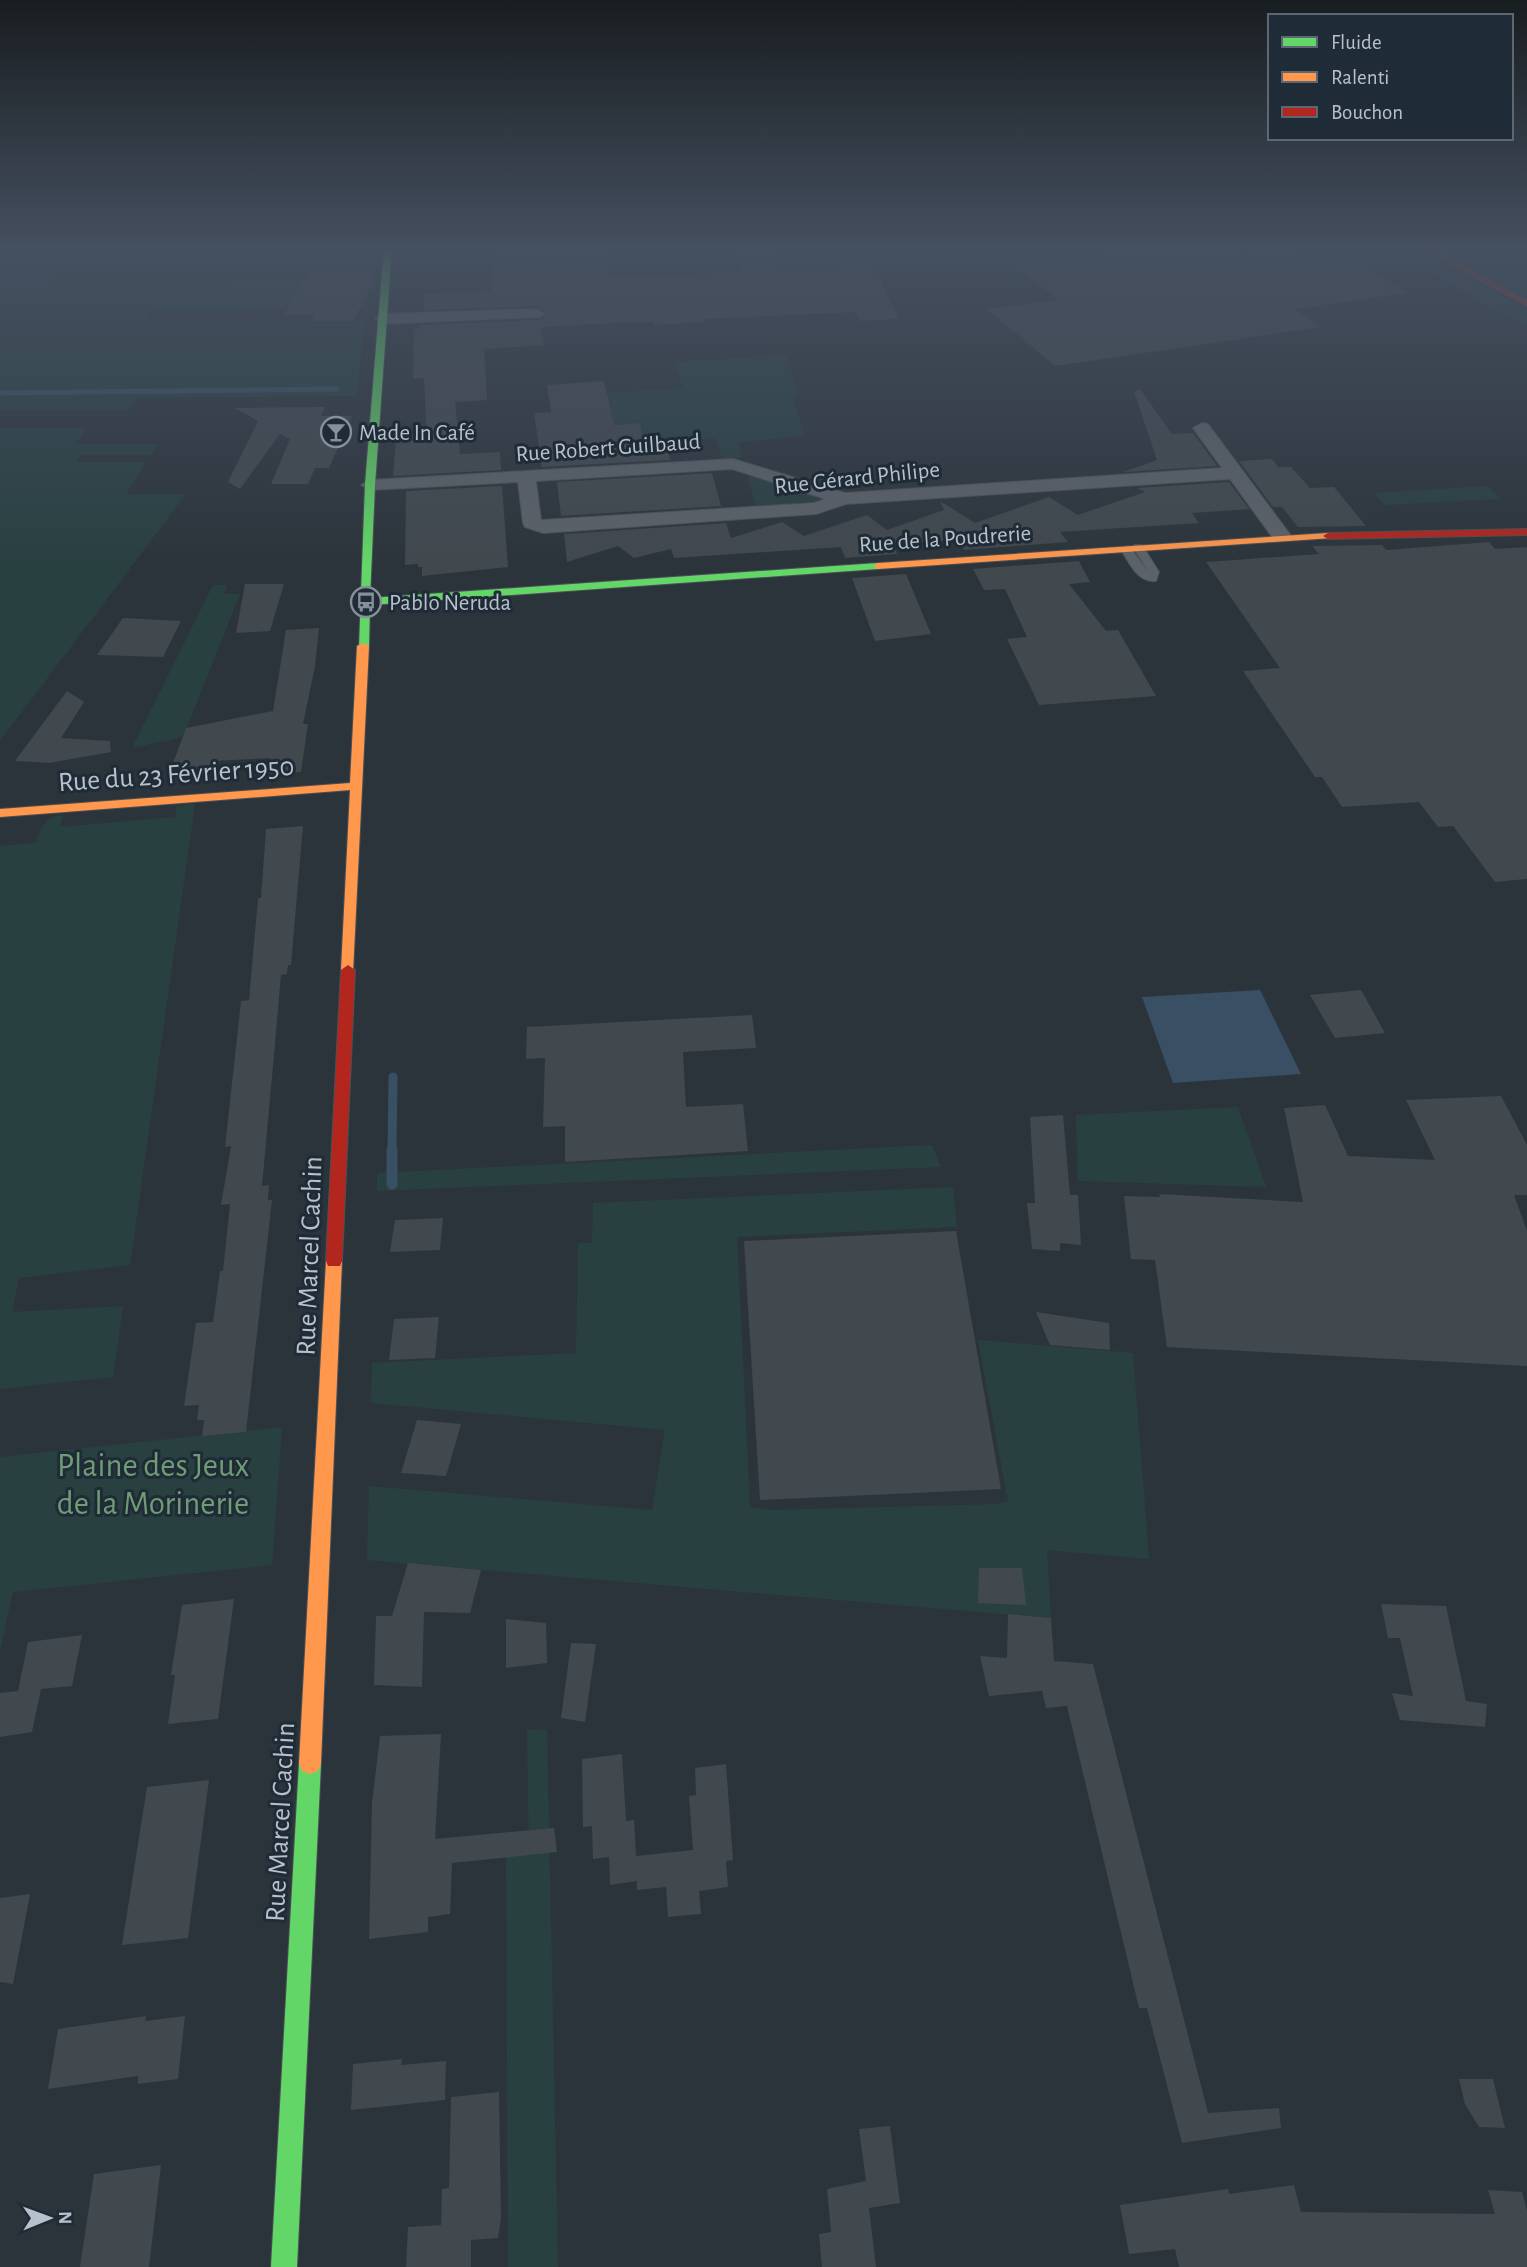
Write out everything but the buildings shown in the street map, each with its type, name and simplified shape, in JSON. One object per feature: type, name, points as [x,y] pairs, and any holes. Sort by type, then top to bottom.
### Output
[{"type":"street","name":"Rue Marcel Cachin","points":[[284,2267],[324,1488],[370,485],[380,353]]},
{"type":"street","points":[[1202,428],[1282,537]]},
{"type":"street","name":"Rue Robert Guilbaud","points":[[370,485],[733,464],[844,499]]},
{"type":"street","points":[[733,464],[745,501]]},
{"type":"street","name":"Rue Gérard Philipe","points":[[526,477],[532,523],[540,527],[745,501],[816,508],[844,499],[1235,473]]},
{"type":"street","name":"Rue de la Poudrerie","points":[[366,601],[1282,537],[1527,532]]},
{"type":"street","name":"Rue du 23 Février 1950","points":[[0,813],[356,786]]},
{"type":"green space","points":[[0,353],[361,353],[357,396],[137,398],[129,410],[0,410]]},
{"type":"green space","points":[[786,355],[799,395],[792,396],[805,436],[739,442],[741,457],[722,459],[716,438],[643,443],[639,423],[594,426],[560,396],[683,388],[676,362]]},
{"type":"green space","points":[[0,428],[86,428],[76,444],[158,444],[152,455],[81,455],[77,462],[146,462],[126,494],[186,494],[0,741]]},
{"type":"green space","points":[[753,475],[819,496],[818,503],[761,508],[755,504],[748,479]]},
{"type":"green space","points":[[1487,486],[1501,499],[1385,505],[1374,493]]},
{"type":"green space","points":[[213,585],[227,585],[224,594],[240,594],[183,737],[132,748]]},
{"type":"green space","points":[[195,804],[130,1265],[19,1278],[12,1312],[123,1306],[113,1377],[0,1389],[0,846],[36,843],[45,824],[57,816],[63,815],[60,827],[175,817],[177,806]]},
{"type":"green space","points":[[1238,1107],[1266,1187],[1078,1181],[1076,1115]]},
{"type":"green space","points":[[932,1145],[941,1167],[377,1191],[377,1173]]},
{"type":"green space","points":[[953,1187],[957,1227],[737,1237],[750,1507],[770,1510],[997,1504],[1008,1501],[978,1340],[1133,1353],[1149,1559],[1047,1550],[1051,1618],[367,1560],[369,1486],[652,1510],[665,1430],[371,1403],[372,1363],[576,1353],[578,1243],[592,1243],[593,1203]]},
{"type":"green space","name":"Plaine des Jeux de la Morinerie","points":[[282,1427],[272,1565],[13,1592],[0,1651],[0,1457]]},
{"type":"green space","points":[[547,1729],[558,2267],[508,2267],[506,1857],[529,1854],[527,1730]]},
{"type":"water","points":[[1260,990],[1301,1074],[1173,1083],[1142,997]]},
{"type":"waterway","points":[[0,393],[337,389]]},
{"type":"waterway","points":[[392,1152],[393,1077]]},
{"type":"waterway","points":[[392,1152],[392,1184]]},
{"type":"traffic: fast","points":[[363,646],[370,485],[380,353]]},
{"type":"traffic: fast","points":[[366,602],[878,566]]},
{"type":"traffic: fast","points":[[284,2267],[310,1763]]},
{"type":"traffic: slow","points":[[878,566],[1328,536]]},
{"type":"traffic: slow","points":[[348,970],[363,646]]},
{"type":"traffic: slow","points":[[0,813],[356,786]]},
{"type":"traffic: slow","points":[[310,1763],[334,1261]]},
{"type":"traffic: jam","points":[[1328,536],[1527,532]]},
{"type":"traffic: jam","points":[[334,1261],[348,970]]},
{"type":"place","name":"Made In Café","points":[[336,432]]},
{"type":"place","name":"Pablo Neruda","points":[[366,602]]}]
